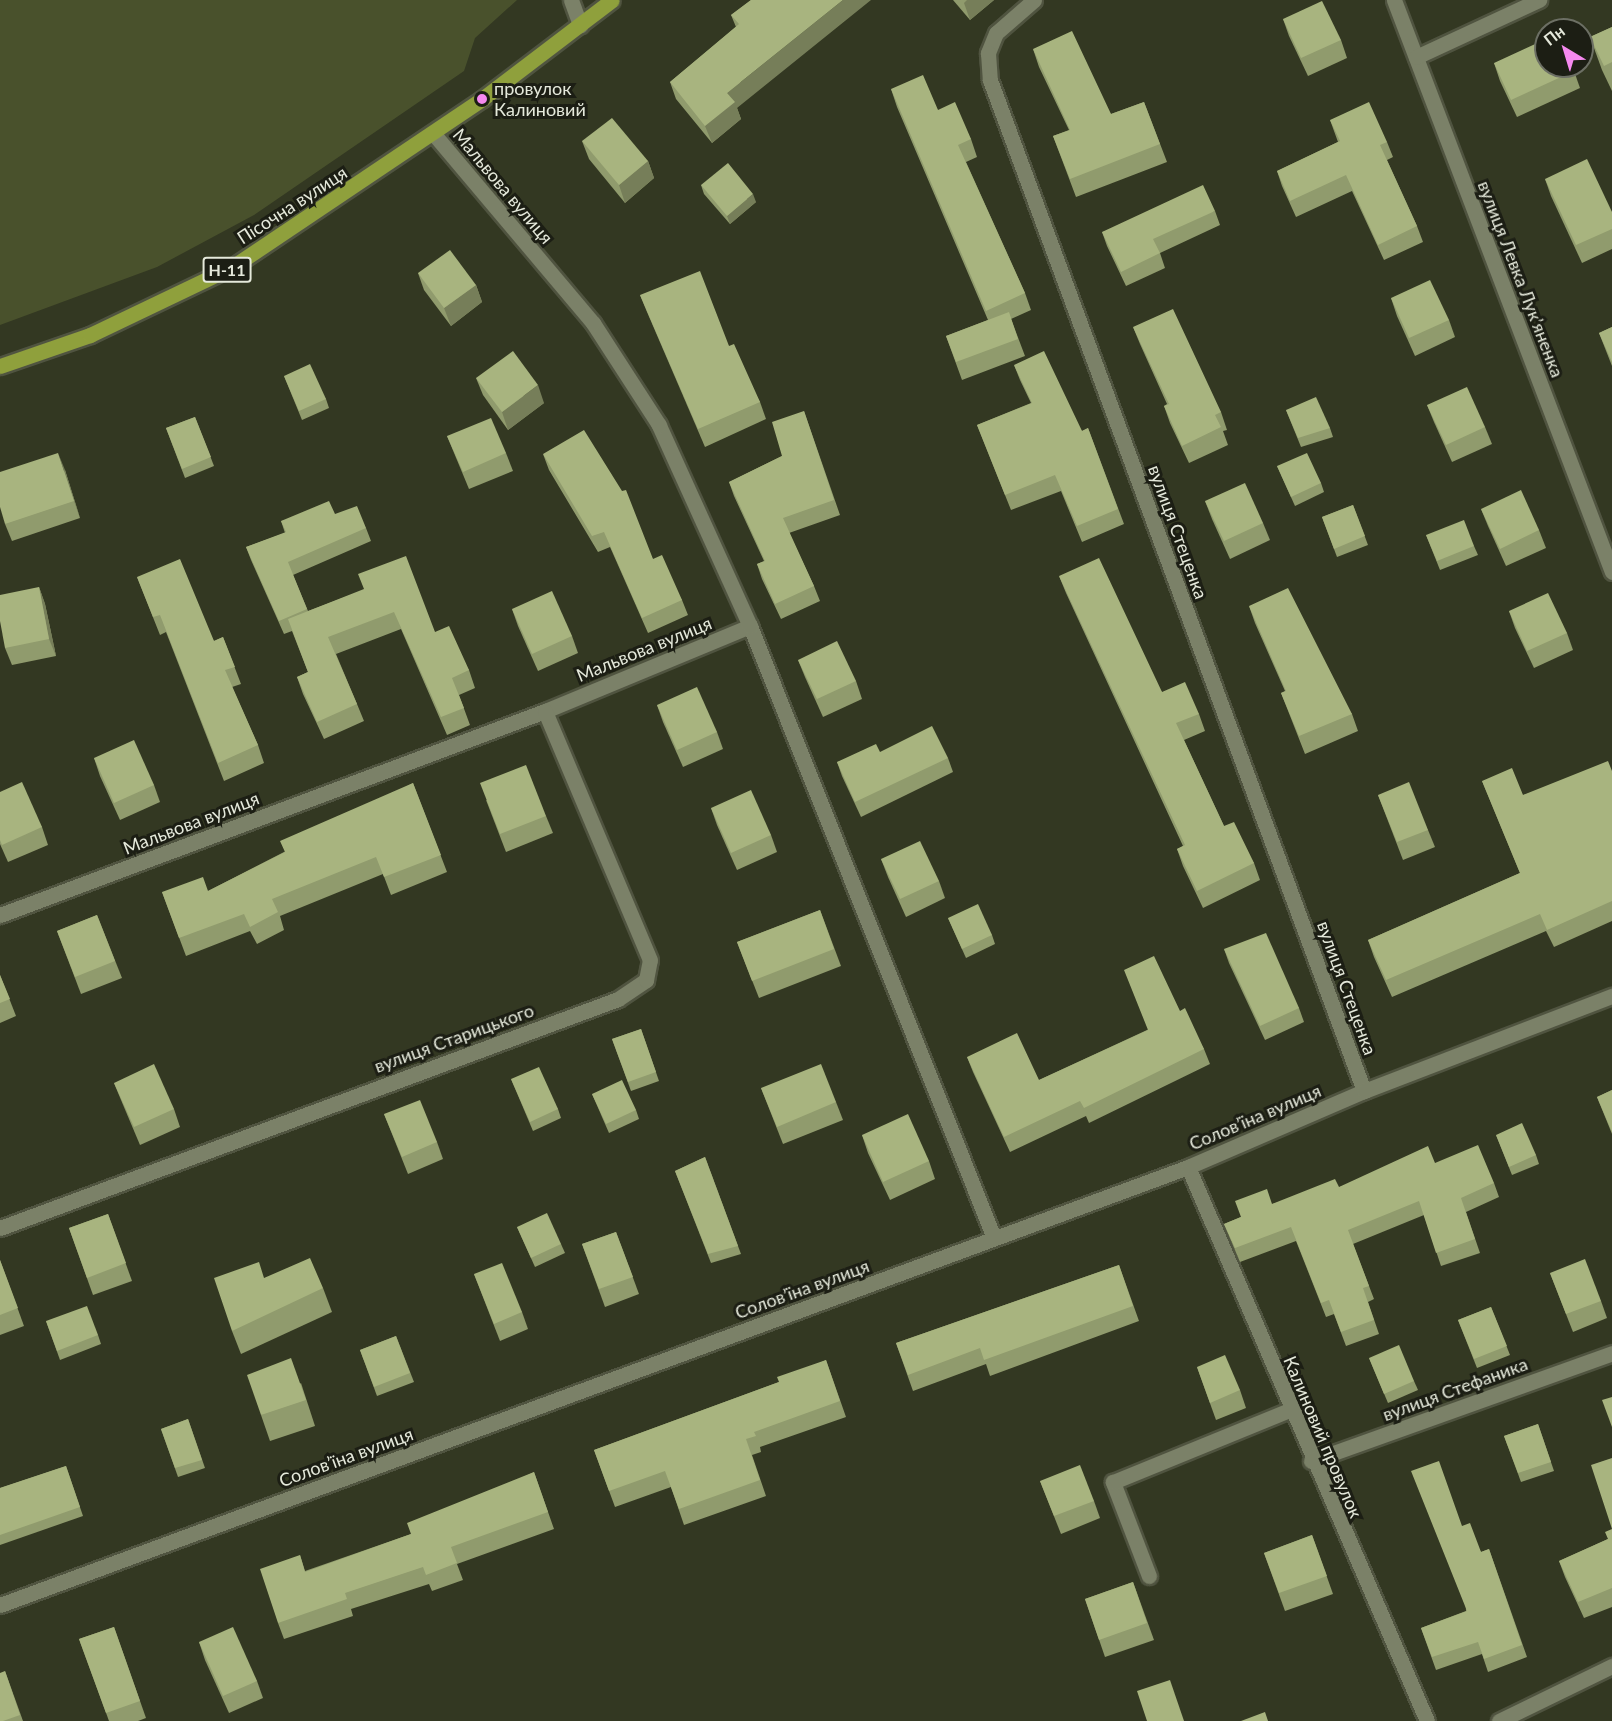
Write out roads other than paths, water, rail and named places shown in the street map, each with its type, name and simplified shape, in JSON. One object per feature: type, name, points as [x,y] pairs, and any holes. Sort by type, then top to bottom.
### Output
[{"type":"main road","name":"Н-11","points":[[433,133],[612,0]]},
{"type":"main road","name":"Пісочна вулиця","points":[[0,366],[90,335],[232,267],[433,133]]},
{"type":"street","points":[[571,0],[580,25]]},
{"type":"street","name":"вулиця Стеценка","points":[[1034,0],[996,33],[988,53],[990,80],[1364,1091]]},
{"type":"street","name":"вулиця Левка Лукʼяненка","points":[[1394,0],[1612,572]]},
{"type":"street","points":[[1416,57],[1539,0]]},
{"type":"street","name":"Мальвова вулиця","points":[[0,915],[545,711],[750,626],[659,425],[593,323],[433,133]]},
{"type":"street","points":[[750,626],[994,1238]]},
{"type":"street","name":"вулиця Старицького","points":[[0,1228],[618,999],[646,980],[650,960],[545,711]]},
{"type":"street","name":"Соловʼїна вулиця","points":[[0,1605],[1188,1167],[1364,1091],[1612,996]]},
{"type":"street","name":"Калиновий провулок","points":[[1188,1167],[1311,1461],[1427,1721]]},
{"type":"street","name":"вулиця Стефаника","points":[[1311,1461],[1612,1353]]},
{"type":"street","points":[[1149,1576],[1113,1482],[1289,1410]]},
{"type":"street","points":[[1499,1721],[1612,1666]]},
{"type":"place","name":"провулок Калиновий","points":[[482,99]]}]
